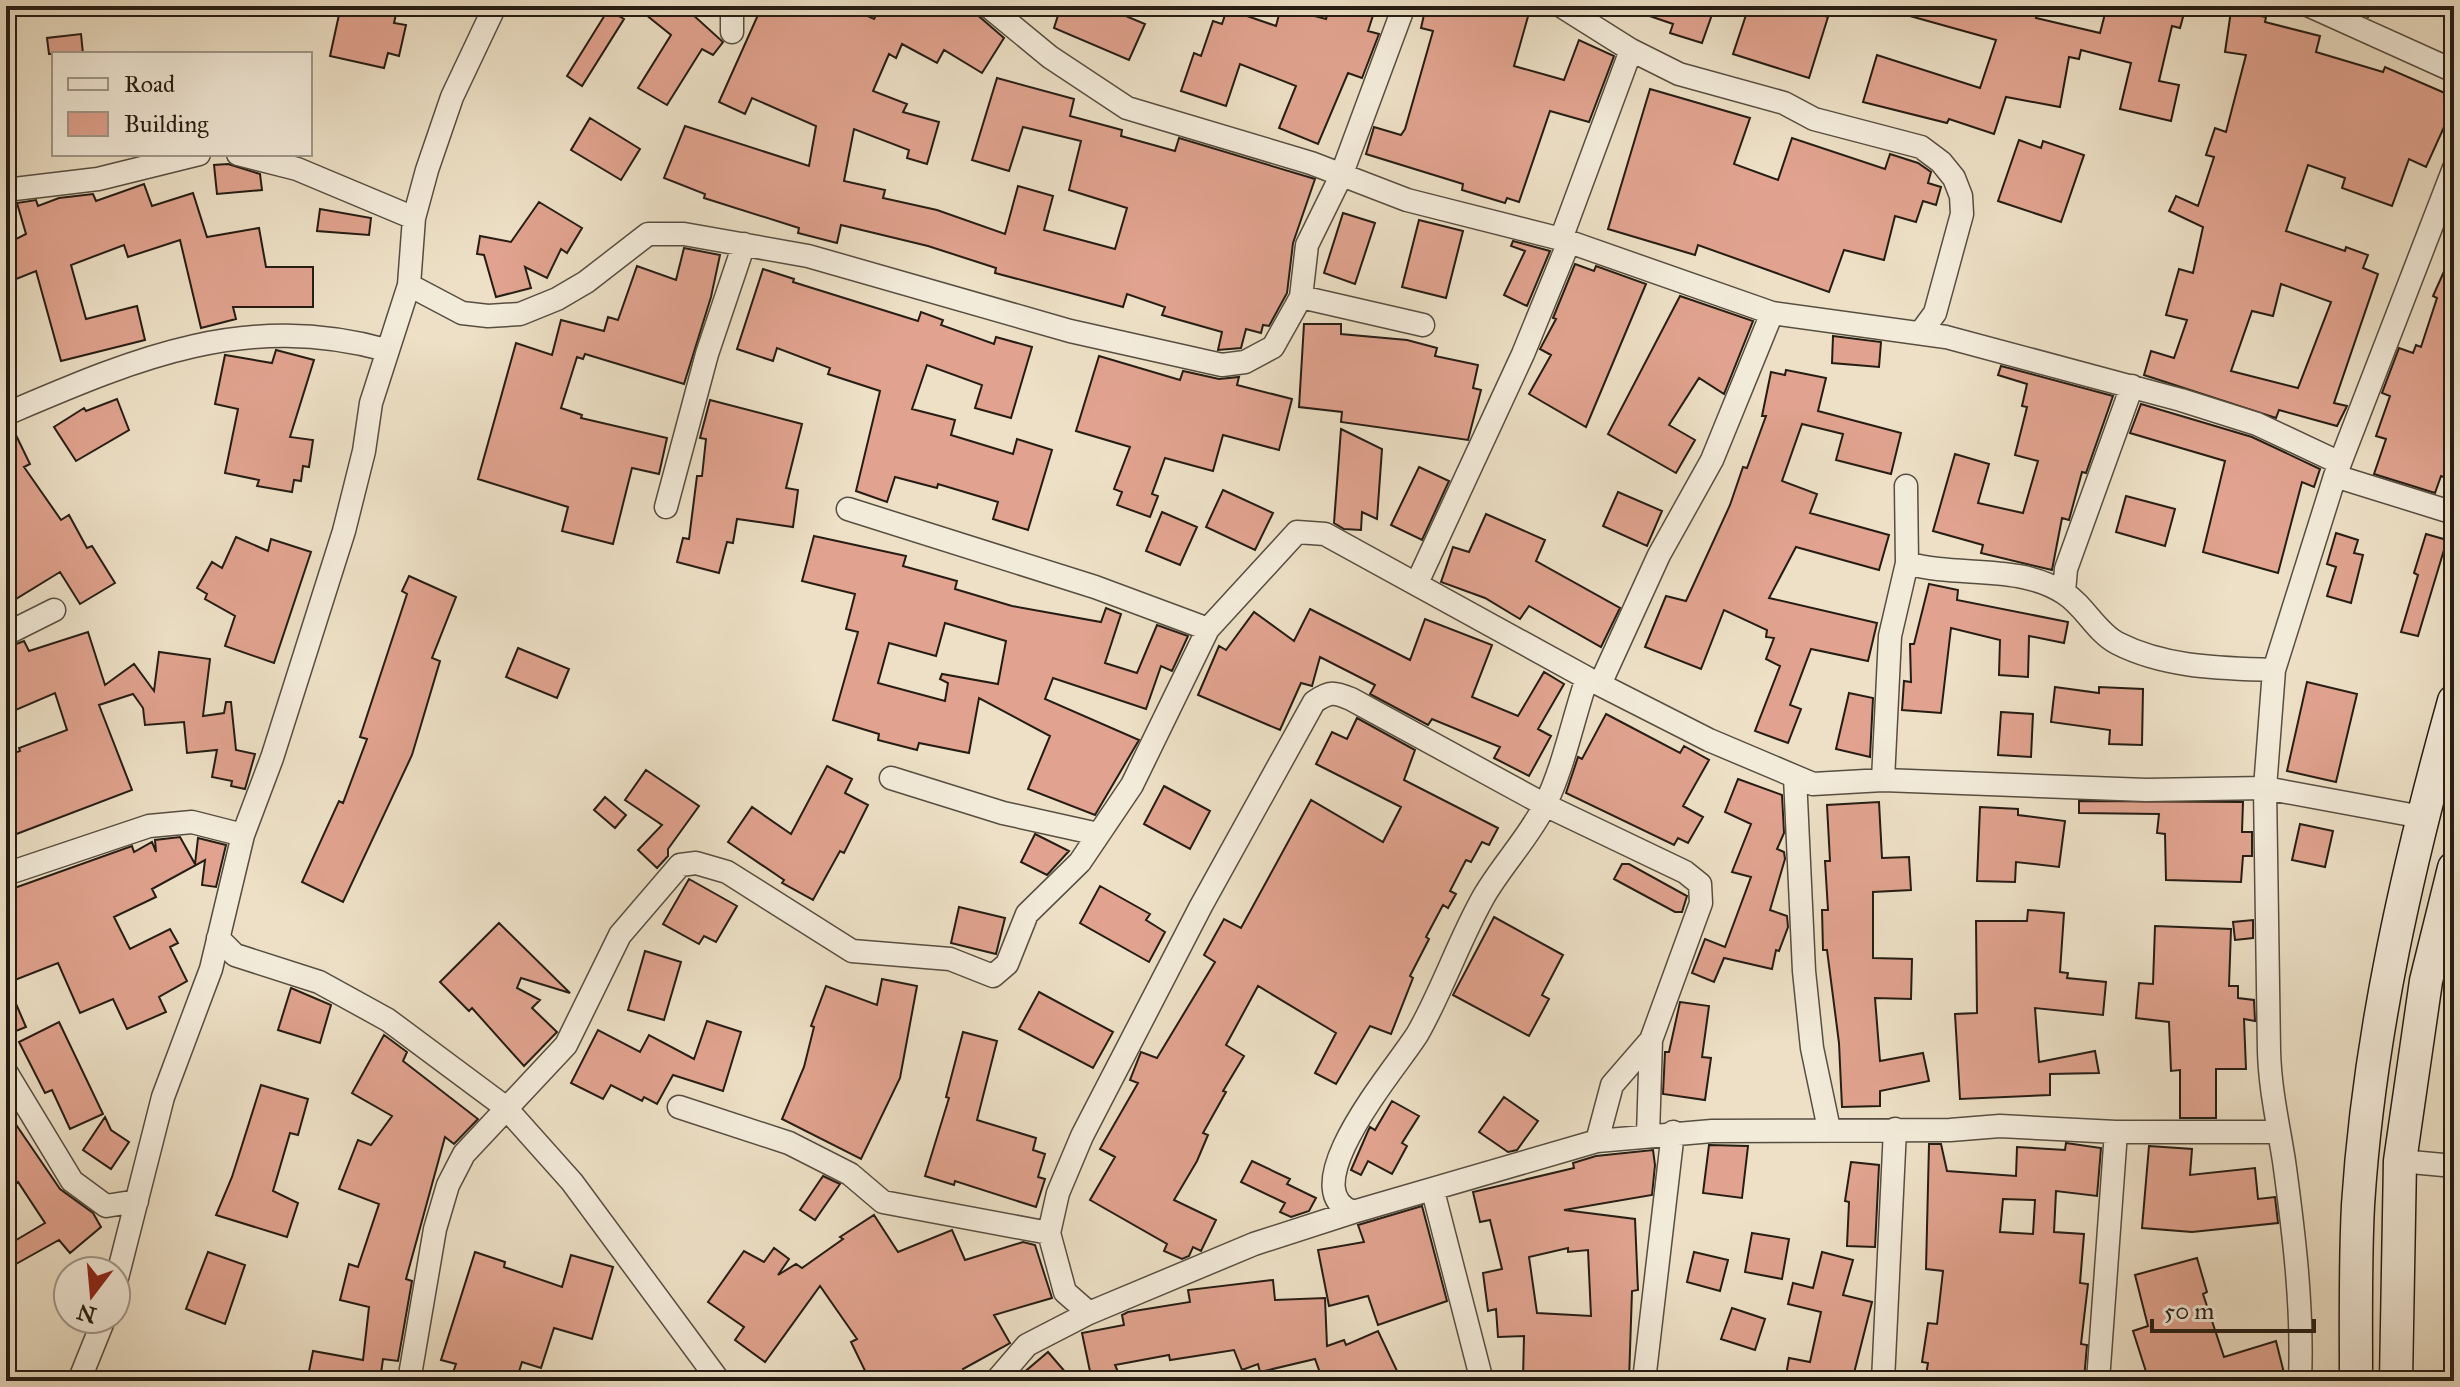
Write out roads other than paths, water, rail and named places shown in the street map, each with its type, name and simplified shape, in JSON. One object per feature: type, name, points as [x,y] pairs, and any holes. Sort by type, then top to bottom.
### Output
[{"type":"main road","points":[[2356,1381],[2358,1205],[2373,1071],[2399,918],[2422,817],[2454,701]]},
{"type":"main road","points":[[2396,1381],[2400,1161],[2426,981],[2454,868]]},
{"type":"street","points":[[123,1255],[163,1097],[211,969],[243,835],[268,769],[344,531],[386,350],[409,285],[414,218],[452,97],[495,6]]},
{"type":"street","points":[[732,6],[732,32]]},
{"type":"street","points":[[988,6],[1050,57],[1127,108],[1311,163],[1407,200],[1565,241],[1772,313],[1946,337],[2132,386],[2257,424],[2337,470],[2454,513]]},
{"type":"street","points":[[409,285],[462,313],[488,316],[520,314],[577,288],[648,234],[684,234],[808,256],[1055,327],[1222,365],[1245,362],[1273,347],[1301,297],[1307,245],[1341,176],[1404,6]]},
{"type":"street","points":[[1561,6],[1631,50],[1679,74],[1784,103],[1814,119],[1921,147],[1941,162],[1954,178],[1961,196],[1962,214],[1935,313],[1921,332]]},
{"type":"street","points":[[2310,6],[2454,71]]},
{"type":"street","points":[[1417,583],[1523,354],[1631,50]]},
{"type":"street","points":[[6,190],[98,179],[191,156]]},
{"type":"street","points":[[246,156],[297,169],[414,218]]},
{"type":"street","points":[[2300,1381],[2302,1320],[2269,1064],[2265,788],[2274,670],[2337,470],[2454,168]]},
{"type":"street","points":[[666,507],[707,354],[744,244]]},
{"type":"street","points":[[1301,297],[1423,325]]},
{"type":"street","points":[[1353,1212],[1342,1208],[1335,1197],[1334,1182],[1343,1148],[1361,1110],[1418,1034],[1484,896],[1545,805],[1594,680],[1712,460],[1772,313]]},
{"type":"street","points":[[1935,313],[1946,337]]},
{"type":"street","points":[[6,414],[113,370],[206,340],[270,334],[315,336],[386,350]]},
{"type":"street","points":[[2064,592],[2066,569],[2132,386]]},
{"type":"street","points":[[1883,780],[1890,636],[1907,563],[1906,486]]},
{"type":"street","points":[[848,509],[1095,587],[1208,629]]},
{"type":"street","points":[[409,1381],[435,1229],[448,1185],[464,1154],[505,1107],[536,1081],[566,1045],[620,935],[680,865],[696,863],[727,872],[852,951],[893,957],[950,959],[993,976],[1007,964],[1027,914],[1080,862],[1132,785],[1208,629],[1297,532],[1325,534],[1709,740],[1813,784],[1883,780],[2146,790],[2265,788],[2422,817]]},
{"type":"street","points":[[1907,563],[1928,569],[1966,569],[2012,575],[2064,592],[2116,643],[2183,666],[2274,670]]},
{"type":"street","points":[[6,634],[54,610]]},
{"type":"street","points":[[1089,1313],[1065,1292],[1049,1233],[1058,1193],[1082,1136],[1201,906],[1314,702],[1335,691],[1545,805],[1685,872],[1700,884],[1701,903],[1651,1040],[1648,1135]]},
{"type":"street","points":[[1795,777],[1804,971],[1812,1048],[1829,1129]]},
{"type":"street","points":[[891,778],[1003,813],[1098,834]]},
{"type":"street","points":[[6,874],[149,826],[192,822],[243,835]]},
{"type":"street","points":[[218,938],[235,955],[319,982],[388,1020],[505,1107],[572,1182],[615,1246],[719,1381]]},
{"type":"street","points":[[211,969],[235,955]]},
{"type":"street","points":[[1597,1141],[1612,1085],[1651,1040]]},
{"type":"street","points":[[6,1072],[72,1181],[106,1206],[137,1201]]},
{"type":"street","points":[[679,1107],[789,1143],[850,1174],[883,1202],[1049,1233]]},
{"type":"street","points":[[996,1381],[1027,1345],[1089,1313],[1254,1244],[1597,1141],[1673,1132],[2046,1126],[2116,1132],[2278,1132]]},
{"type":"street","points":[[1883,1381],[1895,1129]]},
{"type":"street","points":[[1644,1381],[1673,1132]]},
{"type":"street","points":[[2098,1381],[2116,1132]]},
{"type":"street","points":[[2400,1161],[2454,1166]]},
{"type":"street","points":[[1433,1191],[1482,1381]]},
{"type":"street","points":[[79,1381],[98,1335]]}]
